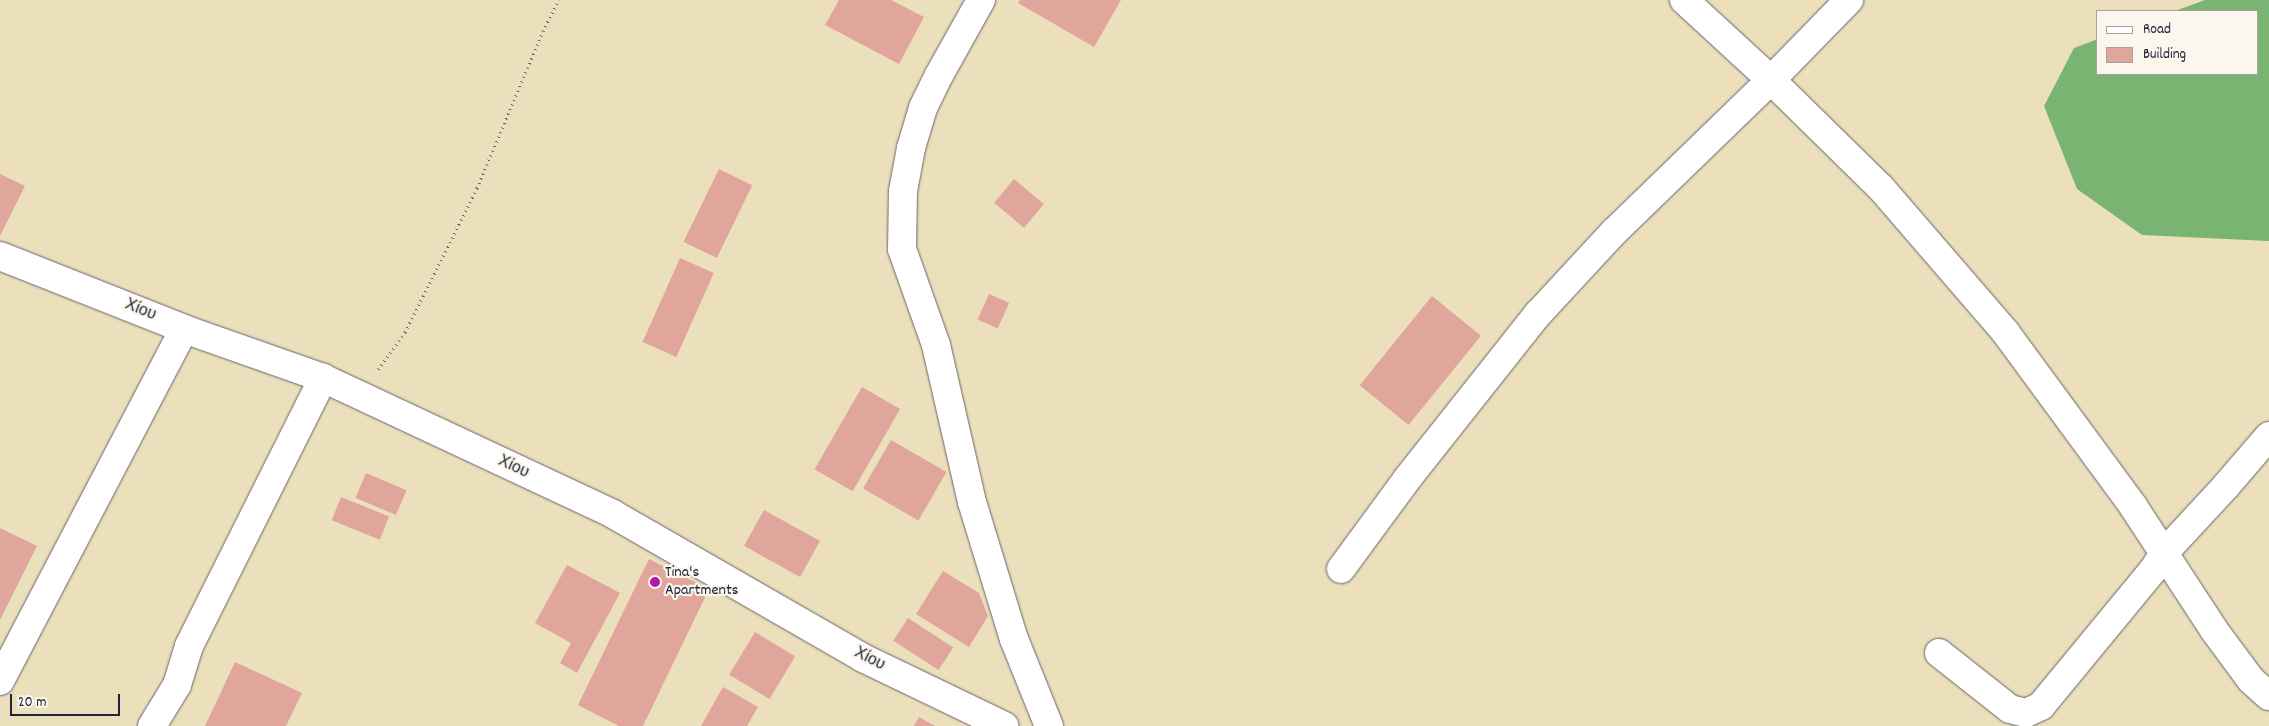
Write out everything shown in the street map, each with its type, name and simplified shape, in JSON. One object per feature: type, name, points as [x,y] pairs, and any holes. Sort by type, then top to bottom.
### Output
[{"type":"street","points":[[982,0],[939,75],[923,108],[911,148],[902,191],[902,249],[936,345],[972,502],[1014,638],[1049,726]]},
{"type":"street","points":[[1684,0],[1771,80],[1881,188],[2006,333],[2132,506],[2214,630],[2251,680],[2269,696]]},
{"type":"street","points":[[1341,568],[1407,479],[1538,314],[1614,232],[1771,80],[1849,0]]},
{"type":"street","name":"Χίου","points":[[0,256],[184,329],[323,378],[613,514],[863,658],[1004,726]]},
{"type":"street","points":[[0,681],[184,329]]},
{"type":"street","points":[[152,726],[176,685],[189,646],[255,518],[323,378]]},
{"type":"street","points":[[1939,653],[2010,709],[2026,713],[2041,706],[2154,569],[2164,553],[2269,436]]},
{"type":"path","points":[[359,396],[405,332],[476,188],[543,31],[559,0]]},
{"type":"green space","points":[[2205,0],[2269,0],[2269,241],[2142,235],[2077,189],[2044,106],[2074,48],[2096,40],[2096,75],[2259,75],[2259,10],[2178,10]]},
{"type":"building","points":[[839,0],[891,0],[924,17],[899,64],[825,25]]},
{"type":"building","points":[[1020,0],[1121,0],[1094,47],[1018,3]]},
{"type":"building","points":[[719,169],[752,185],[717,258],[683,242]]},
{"type":"building","points":[[0,174],[25,186],[0,236]]},
{"type":"building","points":[[1014,179],[1044,204],[1024,228],[994,203]]},
{"type":"building","points":[[680,258],[714,273],[676,357],[643,342]]},
{"type":"building","points":[[989,294],[1009,303],[998,329],[978,320]]},
{"type":"building","points":[[1432,296],[1481,336],[1409,425],[1360,385]]},
{"type":"building","points":[[862,387],[900,409],[853,491],[814,469]]},
{"type":"building","points":[[891,440],[946,472],[918,520],[863,488]]},
{"type":"building","points":[[366,473],[407,490],[396,515],[355,498]]},
{"type":"building","points":[[341,497],[389,516],[380,540],[332,520]]},
{"type":"building","points":[[764,510],[820,541],[800,577],[744,546]]},
{"type":"building","points":[[0,528],[37,546],[0,620]]},
{"type":"building","points":[[649,559],[709,589],[643,726],[619,726],[578,705]]},
{"type":"building","points":[[567,565],[620,593],[577,673],[560,663],[571,643],[535,623]]},
{"type":"building","points":[[943,571],[979,593],[988,616],[969,647],[916,614]]},
{"type":"building","points":[[908,618],[953,647],[939,670],[893,641]]},
{"type":"building","points":[[755,632],[795,656],[770,699],[729,675]]},
{"type":"building","points":[[235,662],[302,693],[286,726],[205,726]]},
{"type":"building","points":[[723,687],[758,707],[747,726],[701,726]]},
{"type":"building","points":[[919,717],[935,726],[914,726]]},
{"type":"place","name":"Tina's Apartments","points":[[655,582]]}]
